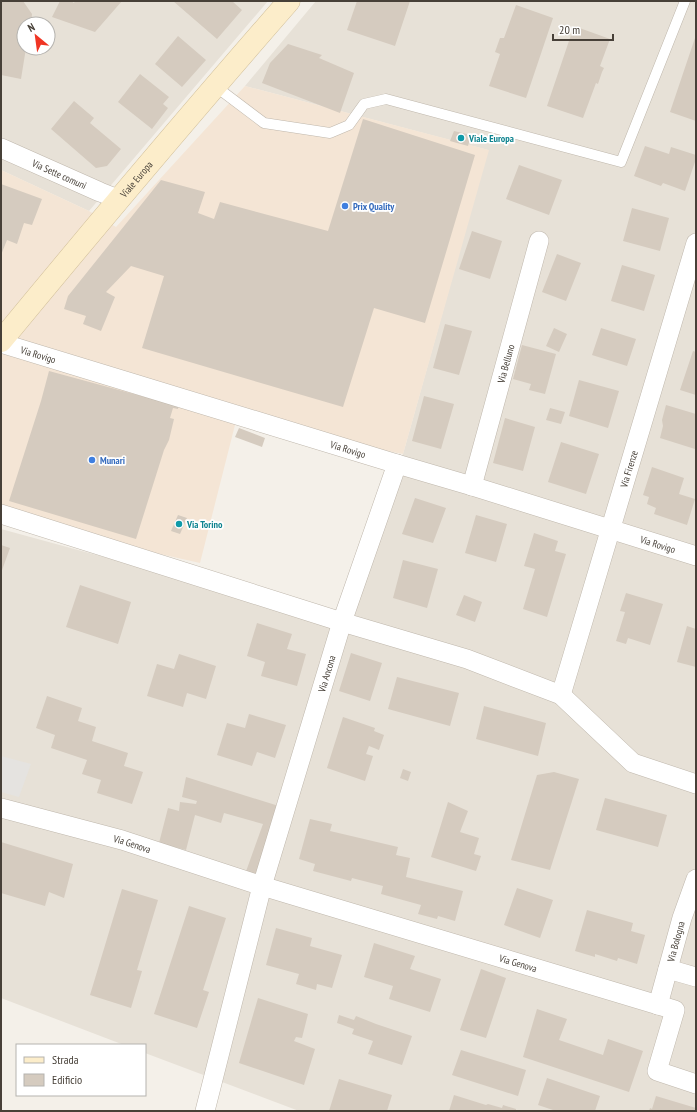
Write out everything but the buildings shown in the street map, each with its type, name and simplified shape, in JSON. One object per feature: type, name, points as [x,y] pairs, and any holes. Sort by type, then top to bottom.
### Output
[{"type":"street","name":"Viale Europa","points":[[1,342],[118,199],[289,1]]},
{"type":"street","name":"Via Sette comuni","points":[[1,148],[118,199]]},
{"type":"street","name":"Via Belluno","points":[[472,486],[539,241]]},
{"type":"street","name":"Via Firenze","points":[[561,695],[696,243]]},
{"type":"street","name":"Via Rovigo","points":[[1,342],[696,556]]},
{"type":"street","name":"Via Ancona","points":[[262,886],[342,622],[397,464]]},
{"type":"street","points":[[1,514],[467,660],[561,695],[633,764],[696,784]]},
{"type":"street","name":"Via Genova","points":[[1,808],[122,840],[262,886],[675,1010],[657,1071],[696,1084]]},
{"type":"street","name":"Via Bologna","points":[[658,1005],[682,918],[696,879]]},
{"type":"street","points":[[205,1111],[262,886]]},
{"type":"street","points":[[668,969],[696,977]]},
{"type":"lane","points":[[215,86],[264,123],[330,133],[349,125],[364,104],[386,99],[621,162],[685,1]]},
{"type":"shaded area","points":[[1,1],[268,1],[89,211],[1,170]]},
{"type":"shaded area","points":[[316,1],[696,1],[696,1111],[299,1111],[146,1053],[146,1044],[121,1044],[1,998],[1,529],[342,622],[403,454],[488,150],[245,86]]},
{"type":"shaded area","points":[[245,86],[489,150],[403,454],[236,421],[200,563],[1,518],[1,170],[89,211],[116,227]]},
{"type":"shaded area","points":[[1,756],[31,764],[19,797],[1,792]]},
{"type":"place","name":"Viale Europa","points":[[461,138]]},
{"type":"place","name":"Prix Quality","points":[[345,206]]},
{"type":"place","name":"Munari","points":[[92,460]]},
{"type":"place","name":"Via Torino","points":[[179,524]]}]
